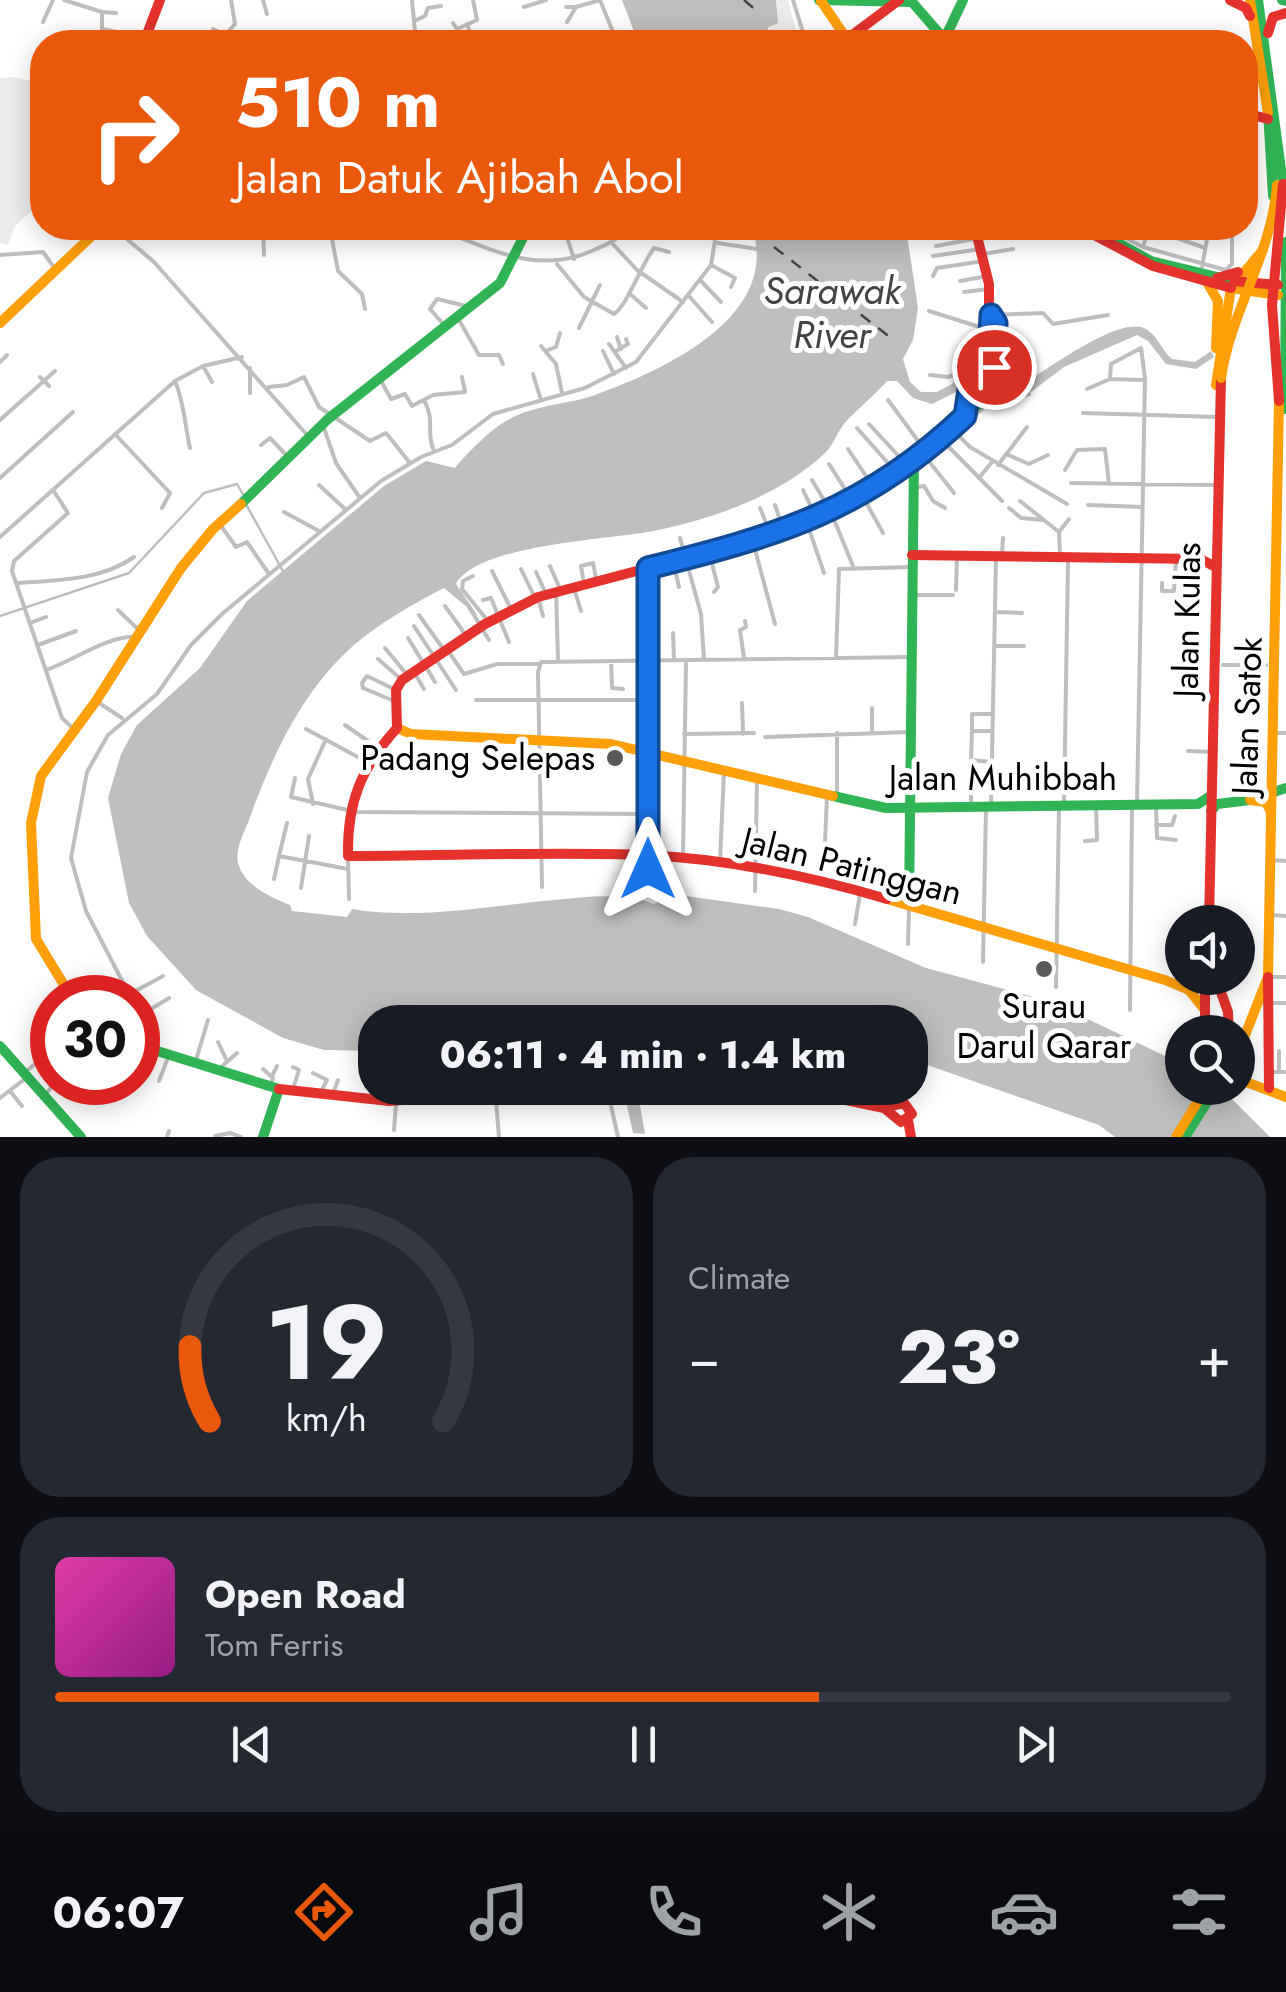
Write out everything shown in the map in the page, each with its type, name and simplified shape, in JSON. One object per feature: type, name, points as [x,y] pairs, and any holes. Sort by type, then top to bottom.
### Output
[{"type":"main road","points":[[149,30],[160,0]]},
{"type":"main road","points":[[949,30],[963,0]]},
{"type":"main road","points":[[1230,0],[1246,8],[1255,28]]},
{"type":"main road","points":[[1254,0],[1286,12]]},
{"type":"main road","name":"Jalan Satok","points":[[1254,0],[1255,28]]},
{"type":"main road","name":"Jalan Satok","points":[[1254,0],[1286,172]]},
{"type":"main road","points":[[840,30],[822,3],[912,1],[940,30]]},
{"type":"main road","points":[[861,30],[894,2]]},
{"type":"main road","points":[[1267,55],[1270,20],[1276,13],[1286,12]]},
{"type":"main road","name":"Jalan Satok","points":[[1258,49],[1280,185]]},
{"type":"main road","points":[[1258,112],[1267,111]]},
{"type":"main road","name":"Jalan Satok","points":[[1232,284],[1254,262],[1268,238],[1273,212],[1267,111]]},
{"type":"main road","name":"Jalan Satok","points":[[1280,148],[1272,296],[1283,465]]},
{"type":"main road","name":"Jalan Kulas","points":[[1218,468],[1227,344],[1274,231],[1280,185]]},
{"type":"main road","points":[[4,317],[87,240]]},
{"type":"main road","points":[[58,975],[36,939],[30,857],[35,792],[41,776],[96,702],[181,568],[218,523],[256,492],[333,415],[500,283],[523,240]]},
{"type":"main road","points":[[1101,240],[1147,267],[1212,282],[1285,291]]},
{"type":"main road","points":[[1113,240],[1151,261],[1200,271],[1212,282],[1218,304],[1216,361]]},
{"type":"main road","name":"Jalan Satok","points":[[1268,1088],[1278,1072],[1270,1003],[1271,813],[1281,733],[1286,242]]},
{"type":"main road","points":[[348,856],[350,811],[357,776],[397,728],[403,684],[465,634],[547,594],[752,542],[812,521],[911,466],[988,396],[996,315],[980,246]]},
{"type":"main road","points":[[1212,282],[1254,262]]},
{"type":"main road","name":"Jalan Kulas","points":[[1207,905],[1218,486],[1216,361],[1229,318],[1232,284]]},
{"type":"main road","points":[[965,416],[969,390],[992,359]]},
{"type":"main road","points":[[909,905],[911,466]]},
{"type":"main road","points":[[1200,559],[1216,549]]},
{"type":"main road","points":[[912,561],[957,555],[1200,559],[1216,567]]},
{"type":"main road","points":[[647,860],[648,568]]},
{"type":"main road","name":"Jalan Muhibbah","points":[[397,728],[411,734],[539,738],[646,752],[879,808],[1156,805],[1203,800]]},
{"type":"main road","name":"Jalan Kulas","points":[[1209,813],[1203,800],[1212,773]]},
{"type":"main road","points":[[1209,813],[1217,804],[1272,796],[1286,790]]},
{"type":"main road","points":[[1250,800],[1266,802],[1271,813]]},
{"type":"main road","name":"Jalan Patinggan","points":[[348,856],[541,855],[647,860],[682,856],[860,890],[1165,982]]},
{"type":"main road","name":"Jalan Satok","points":[[1255,1016],[1273,977]]},
{"type":"main road","points":[[1192,995],[1204,1009]]},
{"type":"main road","points":[[1204,995],[1204,1015]]},
{"type":"main road","points":[[0,1046],[30,1082]]},
{"type":"main road","points":[[160,1052],[324,1100],[358,1097]]},
{"type":"main road","points":[[1255,1084],[1286,1097]]},
{"type":"main road","points":[[263,1137],[278,1085]]},
{"type":"main road","points":[[51,1105],[81,1137]]},
{"type":"main road","points":[[848,1105],[900,1120]]},
{"type":"main road","points":[[1176,1137],[1196,1105]]},
{"type":"main road","points":[[1185,1137],[1205,1105]]},
{"type":"street","points":[[43,22],[53,0]]},
{"type":"street","points":[[64,0],[116,13]]},
{"type":"street","points":[[230,30],[235,24],[231,0]]},
{"type":"street","points":[[263,0],[267,14]]},
{"type":"street","points":[[412,0],[415,30]]},
{"type":"street","points":[[453,23],[457,29],[477,18],[473,0]]},
{"type":"street","points":[[524,7],[546,0]]},
{"type":"street","points":[[566,7],[600,0],[612,30]]},
{"type":"street","points":[[793,0],[802,30]]},
{"type":"street","points":[[414,21],[426,16],[428,8],[441,6]]},
{"type":"street","points":[[567,22],[576,6]]},
{"type":"street","points":[[102,12],[102,30]]},
{"type":"street","points":[[467,24],[469,30]]},
{"type":"street","points":[[128,240],[154,262],[250,365],[310,438]]},
{"type":"street","points":[[264,240],[264,255]]},
{"type":"street","points":[[332,240],[338,270],[362,294],[366,309]]},
{"type":"street","points":[[468,240],[516,258],[557,264],[612,242],[637,270],[684,302]]},
{"type":"street","points":[[568,240],[574,258]]},
{"type":"street","points":[[119,975],[86,911],[71,858],[87,772],[123,719],[156,694],[191,645],[270,573],[360,498],[410,463],[452,444],[493,414],[626,368],[649,348],[711,265],[718,240]]},
{"type":"street","points":[[1129,240],[1200,271],[1230,268],[1231,240]]},
{"type":"street","points":[[1143,247],[1145,240]]},
{"type":"street","points":[[1183,240],[1205,248]]},
{"type":"street","points":[[1200,271],[1207,240]]},
{"type":"street","points":[[718,243],[757,248]]},
{"type":"street","points":[[936,246],[1013,248]]},
{"type":"street","points":[[933,256],[980,246]]},
{"type":"street","points":[[933,276],[937,268],[980,246]]},
{"type":"street","points":[[557,264],[593,304],[616,314],[637,270],[655,247],[669,252]]},
{"type":"street","points":[[0,256],[42,252],[56,270]]},
{"type":"street","points":[[711,265],[734,278],[731,287]]},
{"type":"street","points":[[960,281],[988,276]]},
{"type":"street","points":[[700,280],[721,302]]},
{"type":"street","points":[[579,328],[600,285]]},
{"type":"street","points":[[964,292],[989,289]]},
{"type":"street","points":[[629,293],[646,308]]},
{"type":"street","points":[[688,295],[712,322]]},
{"type":"street","points":[[444,325],[430,309],[437,299],[468,307]]},
{"type":"street","points":[[929,312],[986,329]]},
{"type":"street","points":[[996,315],[1044,313],[1052,324],[1108,316]]},
{"type":"street","points":[[975,368],[986,329],[996,315]]},
{"type":"street","points":[[930,374],[948,378],[975,368],[994,374],[996,315]]},
{"type":"street","points":[[456,316],[478,355],[500,355],[503,364]]},
{"type":"street","points":[[996,332],[1020,336]]},
{"type":"street","points":[[548,350],[556,347],[560,333]]},
{"type":"street","points":[[616,337],[626,368]]},
{"type":"street","points":[[618,350],[628,344],[626,339]]},
{"type":"street","points":[[609,344],[618,350]]},
{"type":"street","points":[[541,346],[548,350],[560,372],[562,393]]},
{"type":"street","points":[[996,346],[1035,360]]},
{"type":"street","points":[[1110,379],[1111,364],[1141,348],[1142,507],[1130,1010]]},
{"type":"street","points":[[604,351],[614,374]]},
{"type":"street","points":[[0,362],[7,355]]},
{"type":"street","points":[[0,538],[175,381],[204,366],[242,357]]},
{"type":"street","points":[[992,359],[1020,371]]},
{"type":"street","points":[[222,362],[224,370]]},
{"type":"street","points":[[250,365],[250,393]]},
{"type":"street","points":[[204,366],[212,382]]},
{"type":"street","points":[[0,420],[55,371]]},
{"type":"street","points":[[534,374],[540,397]]},
{"type":"street","points":[[269,387],[287,385],[304,376],[316,403],[370,441],[386,434],[393,436],[410,463]]},
{"type":"street","points":[[380,380],[391,399],[406,394],[412,406],[424,398],[465,392],[462,376]]},
{"type":"street","points":[[42,379],[49,386]]},
{"type":"street","points":[[1087,390],[1110,379],[1144,380]]},
{"type":"street","points":[[175,381],[183,400],[182,424],[190,448]]},
{"type":"street","points":[[992,400],[964,390],[960,409],[942,429],[1066,504]]},
{"type":"street","points":[[947,433],[992,400],[1030,394]]},
{"type":"street","points":[[424,398],[433,422],[429,436],[434,451]]},
{"type":"street","points":[[888,400],[911,466]]},
{"type":"street","points":[[0,478],[72,411],[78,418]]},
{"type":"street","points":[[1083,414],[1216,416]]},
{"type":"street","points":[[869,424],[911,466],[933,500],[945,508]]},
{"type":"street","points":[[323,425],[336,463],[360,498]]},
{"type":"street","points":[[978,478],[1006,454],[1027,427]]},
{"type":"street","points":[[856,428],[868,442],[954,494]]},
{"type":"street","points":[[947,433],[978,478],[1002,501]]},
{"type":"street","points":[[116,434],[170,493],[162,508]]},
{"type":"street","points":[[868,442],[878,434]]},
{"type":"street","points":[[261,444],[270,438],[290,458]]},
{"type":"street","points":[[848,449],[874,488]]},
{"type":"street","points":[[1065,470],[1077,450],[1106,449],[1109,484]]},
{"type":"street","points":[[1006,454],[1029,464],[1048,455]]},
{"type":"street","points":[[829,464],[883,533]]},
{"type":"street","points":[[812,480],[831,512],[853,566]]},
{"type":"street","points":[[1071,483],[1218,486]]},
{"type":"street","points":[[319,485],[346,510]]},
{"type":"street","points":[[53,490],[68,513],[14,561],[16,583],[64,722],[76,730]]},
{"type":"street","points":[[803,490],[824,572]]},
{"type":"street","points":[[1020,502],[1059,532],[1064,557],[1056,987]]},
{"type":"street","points":[[775,505],[784,532]]},
{"type":"street","points":[[1088,505],[1142,507]]},
{"type":"street","points":[[760,508],[771,536]]},
{"type":"street","points":[[1009,508],[1021,518],[1043,520]]},
{"type":"street","points":[[284,512],[320,531]]},
{"type":"street","points":[[1059,532],[1069,519]]},
{"type":"street","points":[[218,523],[236,547],[247,542],[270,573]]},
{"type":"street","points":[[680,538],[701,614],[704,660]]},
{"type":"street","points":[[983,962],[995,612],[1003,538]]},
{"type":"street","points":[[752,542],[775,624]]},
{"type":"street","points":[[709,552],[718,587],[714,592]]},
{"type":"street","points":[[912,594],[954,592],[957,555]]},
{"type":"street","points":[[16,583],[59,581],[116,570],[134,557]]},
{"type":"street","points":[[1162,582],[1162,591],[1174,592],[1176,559]]},
{"type":"street","points":[[674,561],[679,587]]},
{"type":"street","points":[[836,658],[836,573],[843,566],[912,561]]},
{"type":"street","points":[[543,616],[550,566]]},
{"type":"street","points":[[521,569],[547,594]]},
{"type":"street","points":[[492,571],[511,609]]},
{"type":"street","points":[[536,572],[547,594],[558,660]]},
{"type":"street","points":[[473,576],[463,581],[462,589],[509,642]]},
{"type":"street","points":[[582,610],[585,582]]},
{"type":"street","points":[[484,600],[490,598],[489,640]]},
{"type":"street","points":[[445,606],[465,634]]},
{"type":"street","points":[[469,606],[489,620]]},
{"type":"street","points":[[118,610],[139,634]]},
{"type":"street","points":[[995,612],[1022,613]]},
{"type":"street","points":[[419,615],[456,690]]},
{"type":"street","points":[[30,623],[46,618]]},
{"type":"street","points":[[731,631],[746,628],[745,622]]},
{"type":"street","points":[[414,626],[437,655],[435,682]]},
{"type":"street","points":[[740,630],[744,658]]},
{"type":"street","points":[[38,645],[76,631]]},
{"type":"street","points":[[673,633],[674,660]]},
{"type":"street","points":[[46,670],[84,656],[113,638],[139,634]]},
{"type":"street","points":[[408,638],[464,674],[495,664],[558,660],[912,657]]},
{"type":"street","points":[[994,646],[1024,646]]},
{"type":"street","points":[[385,648],[403,684]]},
{"type":"street","points":[[378,659],[403,684]]},
{"type":"street","points":[[682,856],[686,660]]},
{"type":"street","points":[[611,661],[612,688],[622,688]]},
{"type":"street","points":[[540,664],[542,887]]},
{"type":"street","points":[[1224,665],[1266,665]]},
{"type":"street","points":[[403,684],[361,686],[367,676],[372,679],[403,684],[424,689]]},
{"type":"street","points":[[476,700],[646,700]]},
{"type":"street","points":[[96,702],[123,719]]},
{"type":"street","points":[[684,734],[749,734],[743,722],[742,702]]},
{"type":"street","points":[[872,708],[872,732]]},
{"type":"street","points":[[962,714],[993,714]]},
{"type":"street","points":[[972,714],[972,760],[992,762]]},
{"type":"street","points":[[345,726],[378,748]]},
{"type":"street","points":[[306,728],[367,762]]},
{"type":"street","points":[[972,731],[992,731]]},
{"type":"street","points":[[764,737],[911,732]]},
{"type":"street","points":[[824,843],[837,733]]},
{"type":"street","points":[[313,804],[308,779],[326,739]]},
{"type":"street","points":[[1188,751],[1212,752]]},
{"type":"street","points":[[971,768],[971,808]]},
{"type":"street","points":[[720,862],[724,770]]},
{"type":"street","points":[[294,778],[292,797],[350,811],[648,814]]},
{"type":"street","points":[[755,892],[757,779]]},
{"type":"street","points":[[1085,841],[1097,840],[1096,805]]},
{"type":"street","points":[[1156,805],[1158,840],[1176,840]]},
{"type":"street","points":[[1156,825],[1172,826],[1175,816]]},
{"type":"street","points":[[274,879],[287,823]]},
{"type":"street","points":[[301,888],[309,836]]},
{"type":"street","points":[[280,856],[348,869]]},
{"type":"street","points":[[348,856],[349,899]]},
{"type":"street","points":[[647,860],[649,881]]},
{"type":"street","points":[[1271,860],[1286,860]]},
{"type":"street","points":[[855,924],[860,890]]},
{"type":"street","points":[[908,944],[909,905]]},
{"type":"street","points":[[1271,915],[1286,916]]},
{"type":"street","points":[[1273,977],[1286,977]]},
{"type":"street","points":[[160,1004],[169,998]]},
{"type":"street","points":[[1270,1003],[1286,1004]]},
{"type":"street","points":[[194,1064],[208,1020]]},
{"type":"street","points":[[218,1042],[228,1061]]},
{"type":"street","points":[[1274,1051],[1286,1052]]},
{"type":"street","points":[[218,1072],[237,1054]]},
{"type":"street","points":[[160,1077],[170,1055]]},
{"type":"street","points":[[277,1066],[278,1085]]},
{"type":"street","points":[[278,1085],[298,1070],[293,1067]]},
{"type":"street","points":[[263,1069],[278,1085]]},
{"type":"street","points":[[0,1098],[30,1071]]},
{"type":"street","points":[[313,1073],[327,1080],[324,1100]]},
{"type":"street","points":[[324,1100],[338,1080]]},
{"type":"street","points":[[10,1091],[22,1106]]},
{"type":"street","points":[[387,1105],[394,1130]]},
{"type":"street","points":[[496,1105],[498,1137]]},
{"type":"street","points":[[611,1105],[618,1137]]},
{"type":"street","points":[[216,1136],[230,1133],[240,1137]]},
{"type":"shaded area","points":[[776,0],[788,0],[796,30],[768,30],[778,23]]},
{"type":"shaded area","points":[[0,78],[30,81],[30,213],[15,226],[8,245],[0,243]]},
{"type":"water","points":[[622,0],[776,0],[778,23],[769,30],[633,30]]},
{"type":"water","name":"Sarawak River","points":[[754,240],[908,240],[918,308],[913,340],[903,359],[910,382],[921,392],[937,392],[961,379],[1025,382],[1084,345],[1134,326],[1150,332],[1172,359],[1195,362],[1211,351],[1214,357],[1196,369],[1166,364],[1148,341],[1137,335],[1064,367],[1031,392],[964,388],[932,404],[913,398],[897,381],[887,381],[844,424],[823,455],[787,482],[746,503],[658,530],[518,552],[469,570],[456,584],[478,616],[444,588],[364,637],[319,683],[268,772],[239,846],[241,871],[252,884],[290,905],[292,911],[347,917],[352,909],[427,913],[592,897],[630,898],[654,904],[672,894],[779,909],[808,917],[926,968],[1052,1002],[1165,1056],[1165,1105],[1238,1105],[1270,1137],[1115,1137],[1099,1125],[928,1065],[928,1005],[358,1005],[358,1051],[324,1050],[283,1038],[196,990],[147,936],[129,903],[108,798],[121,754],[137,725],[200,668],[247,601],[384,486],[426,461],[455,468],[486,436],[516,416],[622,385],[682,355],[733,314],[750,288],[757,260]]},
{"type":"water","points":[[627,1105],[640,1105],[645,1134],[633,1133]]},
{"type":"waterway","points":[[0,616],[129,573],[204,493],[237,484],[245,498]]},
{"type":"waterway","points":[[247,506],[284,573]]},
{"type":"ferry route","points":[[744,0],[758,12]]},
{"type":"ferry route","points":[[774,247],[891,338]]},
{"type":"traffic: fast","points":[[819,0],[912,2],[936,30]]},
{"type":"traffic: fast","points":[[949,30],[963,0]]},
{"type":"traffic: fast","points":[[1258,0],[1283,184]]},
{"type":"traffic: fast","points":[[1282,0],[1286,1]]},
{"type":"traffic: fast","points":[[1268,111],[1273,196]]},
{"type":"traffic: fast","points":[[241,504],[328,419],[500,283],[522,240]]},
{"type":"traffic: fast","points":[[1113,240],[1151,261],[1234,281]]},
{"type":"traffic: fast","points":[[1285,409],[1286,242]]},
{"type":"traffic: fast","points":[[965,416],[988,396],[989,357]]},
{"type":"traffic: fast","points":[[965,416],[969,390],[987,361]]},
{"type":"traffic: fast","points":[[909,905],[914,458]]},
{"type":"traffic: fast","points":[[1211,811],[1217,804],[1250,800],[1286,788]]},
{"type":"traffic: fast","points":[[833,796],[886,808],[1198,804],[1209,797]]},
{"type":"traffic: fast","points":[[0,1046],[81,1137]]},
{"type":"traffic: fast","points":[[160,1052],[279,1089],[263,1137]]},
{"type":"traffic: fast","points":[[1185,1137],[1205,1105]]},
{"type":"traffic: slow","points":[[1250,0],[1255,30]]},
{"type":"traffic: slow","points":[[821,1],[841,30]]},
{"type":"traffic: slow","points":[[1258,50],[1268,113]]},
{"type":"traffic: slow","points":[[1221,378],[1233,329],[1268,235],[1277,185]]},
{"type":"traffic: slow","points":[[0,323],[87,240]]},
{"type":"traffic: slow","points":[[1216,385],[1231,288],[1263,250]]},
{"type":"traffic: slow","points":[[1208,284],[1218,301],[1216,348]]},
{"type":"traffic: slow","points":[[1231,288],[1278,295]]},
{"type":"traffic: slow","points":[[1253,1015],[1268,977],[1279,401]]},
{"type":"traffic: slow","points":[[769,536],[866,492],[965,416]]},
{"type":"traffic: slow","points":[[58,975],[36,939],[31,823],[41,776],[96,701],[181,568],[213,529],[241,504]]},
{"type":"traffic: slow","points":[[647,855],[648,567]]},
{"type":"traffic: slow","points":[[397,728],[411,734],[611,744],[833,796]]},
{"type":"traffic: slow","points":[[1250,800],[1266,802],[1271,812]]},
{"type":"traffic: slow","points":[[887,899],[1165,980],[1189,990],[1204,1009]]},
{"type":"traffic: slow","points":[[1255,1085],[1286,1097]]},
{"type":"traffic: slow","points":[[1176,1137],[1196,1105]]},
{"type":"traffic: jam","points":[[149,30],[160,0]]},
{"type":"traffic: jam","points":[[859,30],[899,0]]},
{"type":"traffic: jam","points":[[1230,0],[1246,8],[1250,16]]},
{"type":"traffic: jam","points":[[1268,33],[1273,17],[1286,13]]},
{"type":"traffic: jam","points":[[1258,116],[1268,119]]},
{"type":"traffic: jam","points":[[1279,401],[1272,305],[1283,184]]},
{"type":"traffic: jam","points":[[978,240],[989,284],[989,357]]},
{"type":"traffic: jam","points":[[1104,240],[1153,266],[1231,288]]},
{"type":"traffic: jam","points":[[1217,278],[1238,272]]},
{"type":"traffic: jam","points":[[1234,281],[1278,285]]},
{"type":"traffic: jam","points":[[1209,905],[1221,378]]},
{"type":"traffic: jam","points":[[397,728],[396,690],[402,680],[485,624],[538,597],[769,536]]},
{"type":"traffic: jam","points":[[912,555],[1200,559],[1216,567]]},
{"type":"traffic: jam","points":[[397,728],[374,757],[359,787],[350,819],[348,856],[572,853],[677,857],[768,870],[887,899]]},
{"type":"traffic: jam","points":[[1268,977],[1269,1088]]},
{"type":"traffic: jam","points":[[1205,995],[1205,1015]]},
{"type":"traffic: jam","points":[[1222,995],[1228,1015]]},
{"type":"traffic: jam","points":[[279,1089],[358,1098]]},
{"type":"traffic: jam","points":[[870,1105],[884,1108]]},
{"type":"traffic: jam","points":[[884,1108],[896,1105]]},
{"type":"traffic: jam","points":[[884,1108],[901,1122],[912,1114],[905,1105]]},
{"type":"traffic: jam","points":[[908,1120],[911,1137]]},
{"type":"place","name":"Padang Selepas","points":[[615,758]]},
{"type":"place","name":"Surau Darul Qarar","points":[[1044,969]]},
{"type":"route","points":[[648,869],[648,568],[784,532],[853,500],[896,472],[965,416],[969,390],[989,357],[991,315],[996,323],[994,367]]}]
